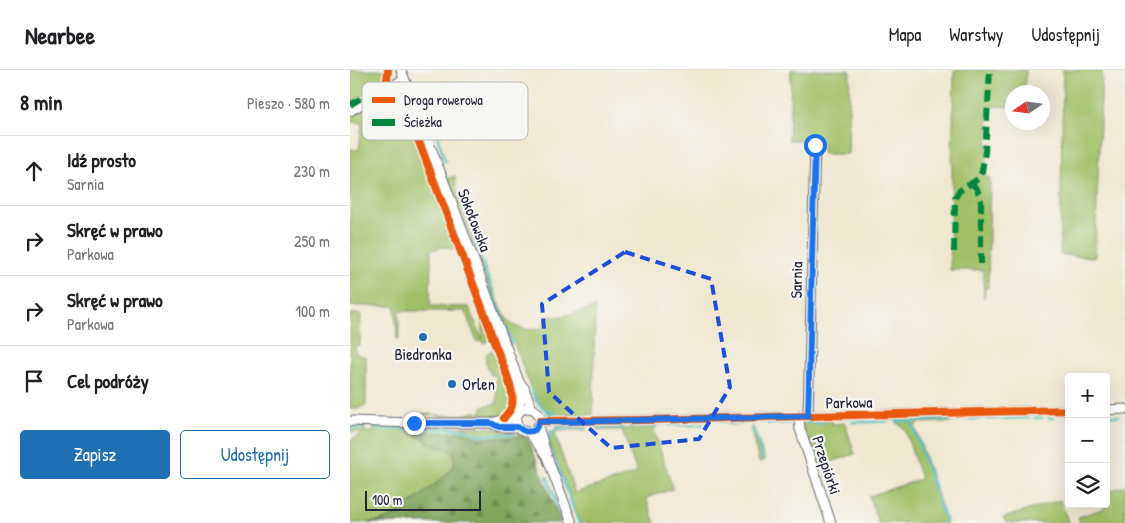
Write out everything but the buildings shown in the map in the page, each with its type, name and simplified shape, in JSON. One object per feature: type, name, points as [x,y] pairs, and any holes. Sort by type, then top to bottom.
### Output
[{"type":"street","name":"Sokołowska","points":[[401,70],[405,82]]},
{"type":"street","points":[[399,82],[404,79]]},
{"type":"street","points":[[350,111],[362,104]]},
{"type":"street","name":"Sokołowska","points":[[428,140],[519,382],[524,388],[532,408]]},
{"type":"street","name":"Sarnia","points":[[804,416],[815,145]]},
{"type":"street","name":"Sokołowska","points":[[518,413],[519,382]]},
{"type":"street","points":[[350,421],[491,423],[526,408],[532,408],[538,413],[547,457],[572,523]]},
{"type":"street","points":[[1110,410],[1125,409]]},
{"type":"street","name":"Parkowa","points":[[539,423],[1065,410]]},
{"type":"street","points":[[518,413],[518,427]]},
{"type":"street","name":"Przepiórki","points":[[804,416],[800,429],[831,523]]},
{"type":"street","points":[[491,423],[499,427],[518,427],[522,431],[529,432],[547,457]]},
{"type":"street","points":[[529,432],[539,423]]},
{"type":"highlighted area","points":[[625,252],[711,279],[730,387],[699,439],[611,448],[549,392],[542,304]]},
{"type":"green space","points":[[350,70],[386,70],[387,75],[382,82],[362,82],[362,96],[350,103]]},
{"type":"green space","points":[[791,70],[850,70],[848,154],[822,154],[822,141],[789,140]]},
{"type":"green space","points":[[954,70],[1026,70],[1025,85],[1005,85],[1005,107],[989,106],[986,178],[990,178],[988,288],[985,288],[984,298],[983,270],[950,270]]},
{"type":"green space","points":[[1063,70],[1102,70],[1095,257],[1060,255]]},
{"type":"green space","points":[[362,110],[362,123],[350,122],[350,118]]},
{"type":"green space","points":[[362,123],[362,140],[416,140],[458,250],[443,247],[431,250],[430,306],[469,307],[482,339],[483,324],[462,261],[487,329],[489,339],[484,344],[482,340],[477,342],[465,311],[399,311],[399,339],[397,339],[395,306],[350,306],[350,149],[359,150]]},
{"type":"green space","points":[[420,140],[422,140],[464,246],[463,252]]},
{"type":"green space","points":[[455,176],[456,187],[490,283],[513,325],[528,329],[543,328],[546,316],[562,316],[595,308],[593,415],[550,415],[535,400],[514,343],[511,344],[508,339],[448,178]]},
{"type":"green space","points":[[350,314],[361,314],[360,345],[355,346],[356,354],[366,357],[366,405],[358,409],[350,409]]},
{"type":"green space","points":[[491,350],[500,359],[505,373],[510,398],[509,410],[501,414],[501,417],[443,418],[438,415],[423,415],[423,413],[456,415],[476,411],[476,415],[479,415],[479,412],[482,412],[483,406],[485,408],[486,405],[497,404],[496,375],[491,375],[486,362],[486,356]]},
{"type":"green space","points":[[951,417],[951,422],[918,423],[915,427],[947,523],[878,523],[869,496],[921,479],[904,428],[897,423],[897,418]]},
{"type":"green space","points":[[832,421],[832,424],[845,423],[855,454],[816,467],[802,428],[805,422]]},
{"type":"green space","points":[[656,423],[656,428],[653,428],[673,489],[646,498],[655,523],[580,523],[550,444],[547,445],[546,441],[548,441],[550,432],[557,428],[557,425],[585,425],[586,430],[557,431],[555,435],[575,493],[637,473],[622,430],[598,430],[598,424],[622,424],[623,429],[630,429],[630,424]]},
{"type":"green space","points":[[350,425],[365,426],[365,432],[374,432],[374,426],[487,427],[526,437],[478,438],[464,432],[415,434],[425,441],[453,452],[455,463],[453,467],[412,503],[389,518],[374,522],[350,523],[350,441],[364,432],[350,432]]},
{"type":"green space","points":[[753,426],[765,460],[759,462],[751,431]]},
{"type":"green space","points":[[464,432],[478,438],[528,438],[561,523],[367,523],[381,521],[394,516],[443,478],[453,467],[455,458],[453,452],[425,441],[415,434]]},
{"type":"green space","points":[[1125,486],[1125,523],[1080,523],[1078,517],[1110,508],[1110,491]]},
{"type":"green space","points":[[1060,500],[1069,523],[1007,523],[1003,518]]},
{"type":"waterway","points":[[439,140],[445,161]]},
{"type":"waterway","points":[[474,240],[504,321]]},
{"type":"waterway","points":[[467,262],[480,297]]},
{"type":"waterway","points":[[507,327],[513,343]]},
{"type":"waterway","points":[[531,389],[541,405],[548,411],[557,414]]},
{"type":"waterway","points":[[1110,416],[1118,416]]},
{"type":"waterway","points":[[1001,419],[1029,418]]},
{"type":"waterway","points":[[1034,418],[1042,418]]},
{"type":"waterway","points":[[1048,418],[1054,418]]},
{"type":"waterway","points":[[956,420],[979,419]]},
{"type":"waterway","points":[[987,419],[998,419]]},
{"type":"waterway","points":[[896,421],[951,420]]},
{"type":"waterway","points":[[871,422],[887,421]]},
{"type":"waterway","points":[[911,421],[946,523]]},
{"type":"waterway","points":[[852,422],[869,422]]},
{"type":"waterway","points":[[768,424],[793,423]]},
{"type":"waterway","points":[[805,423],[823,423]]},
{"type":"waterway","points":[[728,424],[741,424]]},
{"type":"waterway","points":[[668,425],[703,425]]},
{"type":"waterway","points":[[631,427],[656,426]]},
{"type":"waterway","points":[[601,427],[622,428]]},
{"type":"waterway","points":[[350,428],[363,428]]},
{"type":"waterway","points":[[553,431],[558,428],[582,428]]},
{"type":"waterway","points":[[753,428],[763,460]]},
{"type":"waterway","points":[[376,429],[465,429],[478,435],[515,434]]},
{"type":"waterway","points":[[553,431],[550,435],[549,445],[579,523]]},
{"type":"waterway","points":[[547,477],[564,523]]},
{"type":"marked path","points":[[954,252],[955,198],[959,191],[978,179],[982,171],[990,70]]},
{"type":"marked path","points":[[350,105],[362,98]]},
{"type":"marked path","points":[[972,184],[977,189],[981,201],[981,264]]},
{"type":"cycle path","points":[[388,70],[388,82]]},
{"type":"cycle path","points":[[418,140],[508,377],[511,387],[512,405],[504,418]]},
{"type":"cycle path","points":[[540,421],[1065,410]]},
{"type":"place","name":"Biedronka","points":[[423,337]]},
{"type":"place","name":"Orlen","points":[[452,384]]},
{"type":"route","points":[[414,423],[485,422],[499,427],[518,427],[522,431],[528,432],[535,430],[540,421],[808,416],[815,145]]}]
